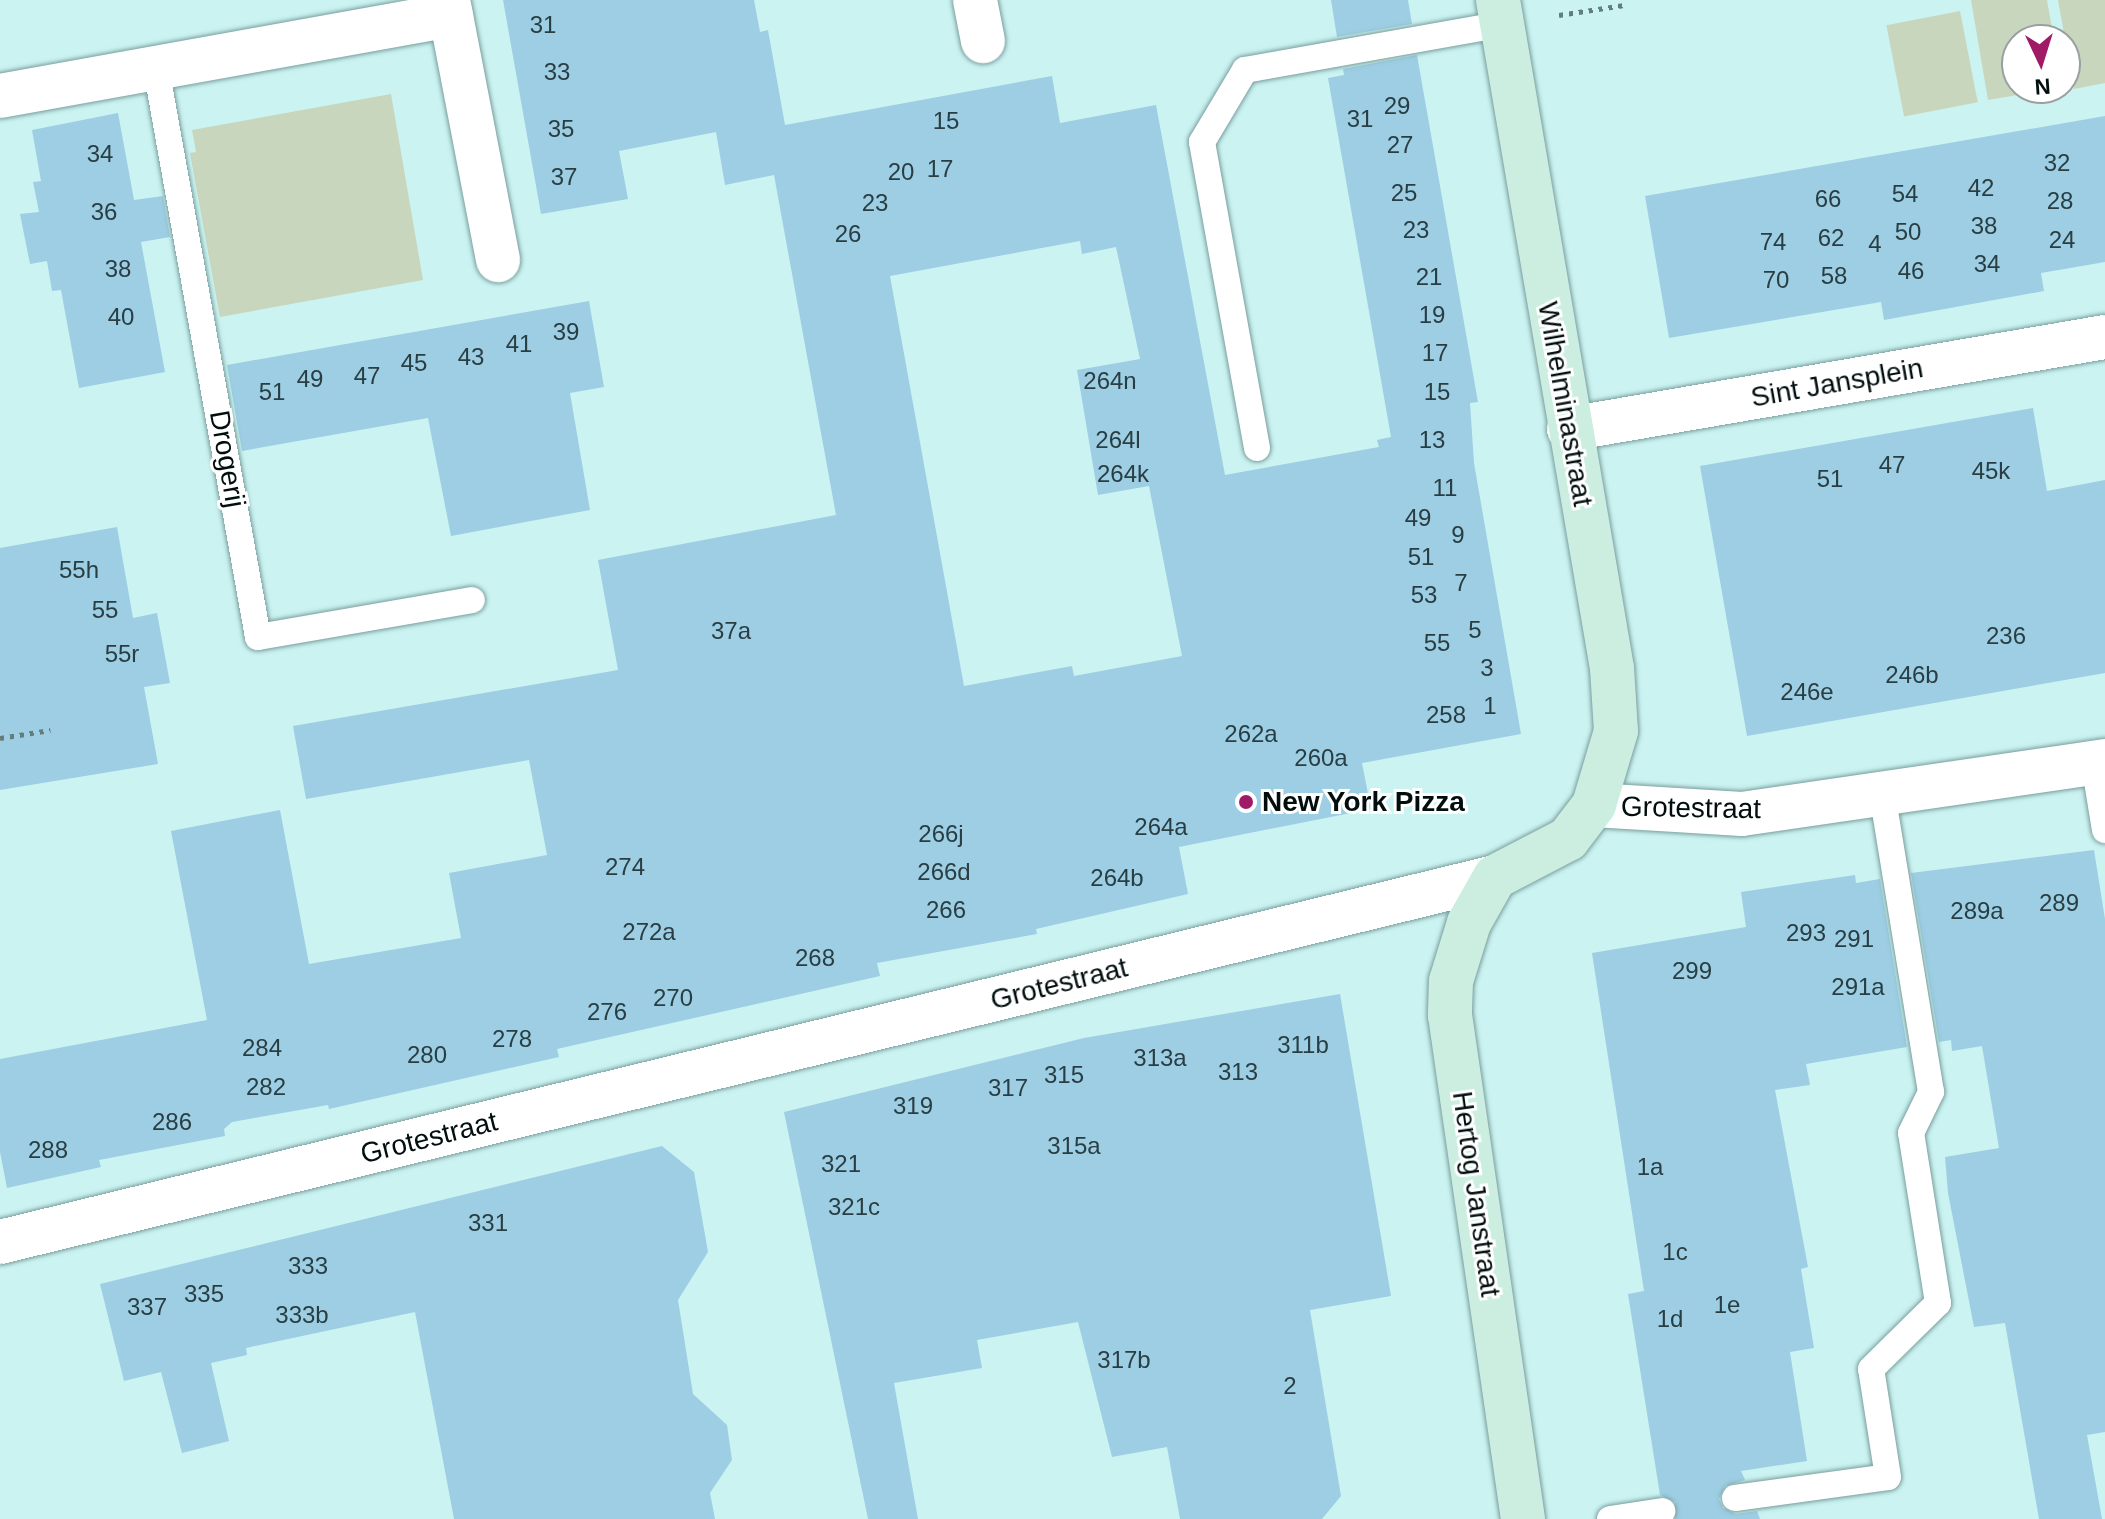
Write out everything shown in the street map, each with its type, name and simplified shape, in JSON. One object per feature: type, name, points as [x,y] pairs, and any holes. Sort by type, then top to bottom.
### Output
[{"type":"main road","name":"Wilhelminastraat","points":[[1500,12],[1612,668],[1616,731],[1594,805]]},
{"type":"main road","name":"Grotestraat","points":[[1495,877],[1568,839],[1594,805]]},
{"type":"main road","name":"Hertog Janstraat","points":[[1495,877],[1458,951],[1450,1015],[1523,1519]]},
{"type":"street","points":[[0,96],[156,68],[450,7],[498,260]]},
{"type":"street","name":"Sint Jansplein","points":[[1569,429],[2105,337]]},
{"type":"street","name":"Grotestraat","points":[[1594,805],[1742,814],[2100,762]]},
{"type":"street","name":"Grotestraat","points":[[0,1242],[1495,877]]},
{"type":"lane","points":[[1257,448],[1202,142],[1245,70],[1500,12]]},
{"type":"lane","name":"Drogerij","points":[[156,68],[258,637],[472,600]]},
{"type":"lane","points":[[2100,762],[2105,830]]},
{"type":"lane","points":[[1735,1498],[1888,1477],[1871,1369],[1938,1303],[1911,1133],[1931,1092],[1882,794]]},
{"type":"lane","points":[[1610,1519],[1662,1511]]},
{"type":"path","points":[[1500,12],[1624,5]]},
{"type":"path","points":[[0,738],[50,730]]},
{"type":"green space","points":[[1971,0],[2047,0],[2051,24],[2001,24],[2001,98],[1988,100]]},
{"type":"green space","points":[[2058,0],[2105,0],[2105,83],[2081,88],[2081,24],[2062,24]]},
{"type":"green space","points":[[1960,11],[1978,102],[1904,117],[1886,25]]},
{"type":"green space","points":[[391,94],[423,280],[220,317],[190,153],[196,152],[192,130]]},
{"type":"building","points":[[503,0],[754,0],[760,32],[768,30],[785,125],[1052,76],[1060,123],[1156,105],[1225,475],[1379,447],[1377,440],[1391,437],[1328,78],[1344,75],[1343,69],[1417,55],[1478,402],[1470,403],[1474,463],[1521,734],[1362,763],[1371,809],[1179,847],[1188,894],[1036,929],[1037,934],[877,963],[880,976],[557,1049],[559,1057],[329,1109],[328,1105],[232,1122],[224,1129],[225,1136],[99,1160],[101,1167],[7,1188],[0,1152],[0,1059],[207,1020],[171,831],[280,810],[309,964],[461,938],[449,873],[547,855],[529,760],[306,799],[293,726],[618,670],[598,560],[836,515],[774,175],[725,185],[716,132],[619,151],[628,199],[541,214]],"holes":[[[1080,241],[1082,254],[1116,247],[1140,359],[1077,370],[1098,495],[1149,486],[1182,656],[1074,676],[1072,666],[964,686],[890,276]]]},
{"type":"building","points":[[1331,0],[1408,0],[1412,24],[1337,37]]},
{"type":"building","points":[[118,113],[134,200],[163,196],[170,237],[141,242],[165,372],[79,388],[61,290],[52,291],[47,261],[30,264],[20,214],[39,212],[33,182],[41,181],[32,130]]},
{"type":"building","points":[[2105,116],[2105,262],[2041,273],[2044,291],[1884,320],[1881,302],[1669,338],[1645,196]]},
{"type":"building","points":[[589,301],[604,387],[570,393],[590,510],[451,536],[428,418],[242,451],[227,365]]},
{"type":"building","points":[[2033,408],[2047,491],[2105,480],[2105,673],[1747,736],[1700,466]]},
{"type":"building","points":[[117,527],[133,618],[157,613],[170,683],[144,687],[158,764],[0,790],[0,548]]},
{"type":"building","points":[[2094,850],[2105,919],[2105,1432],[2087,1435],[2102,1519],[2039,1519],[2005,1323],[1974,1327],[1948,1193],[1945,1157],[1999,1148],[1982,1046],[1952,1051],[1951,1040],[1939,1042],[1911,873]]},
{"type":"building","points":[[1855,875],[1856,883],[1880,879],[1907,1047],[1806,1064],[1810,1085],[1775,1090],[1808,1267],[1801,1269],[1814,1348],[1790,1352],[1807,1461],[1741,1471],[1745,1480],[1725,1486],[1719,1499],[1723,1508],[1736,1514],[1757,1511],[1760,1519],[1675,1519],[1675,1502],[1660,1495],[1628,1294],[1644,1291],[1592,953],[1746,927],[1741,892]]},
{"type":"building","points":[[1340,994],[1391,1296],[1310,1310],[1341,1496],[1322,1519],[1180,1519],[1167,1447],[1112,1457],[1078,1322],[977,1340],[982,1368],[894,1383],[918,1519],[868,1519],[784,1112],[1084,1038]]},
{"type":"building","points":[[662,1146],[694,1172],[708,1252],[678,1300],[693,1394],[727,1425],[732,1460],[710,1493],[715,1519],[454,1519],[415,1312],[246,1348],[247,1355],[211,1363],[229,1441],[182,1453],[161,1372],[124,1381],[100,1284]]},
{"type":"place","name":"New York Pizza","points":[[1246,802]]}]
